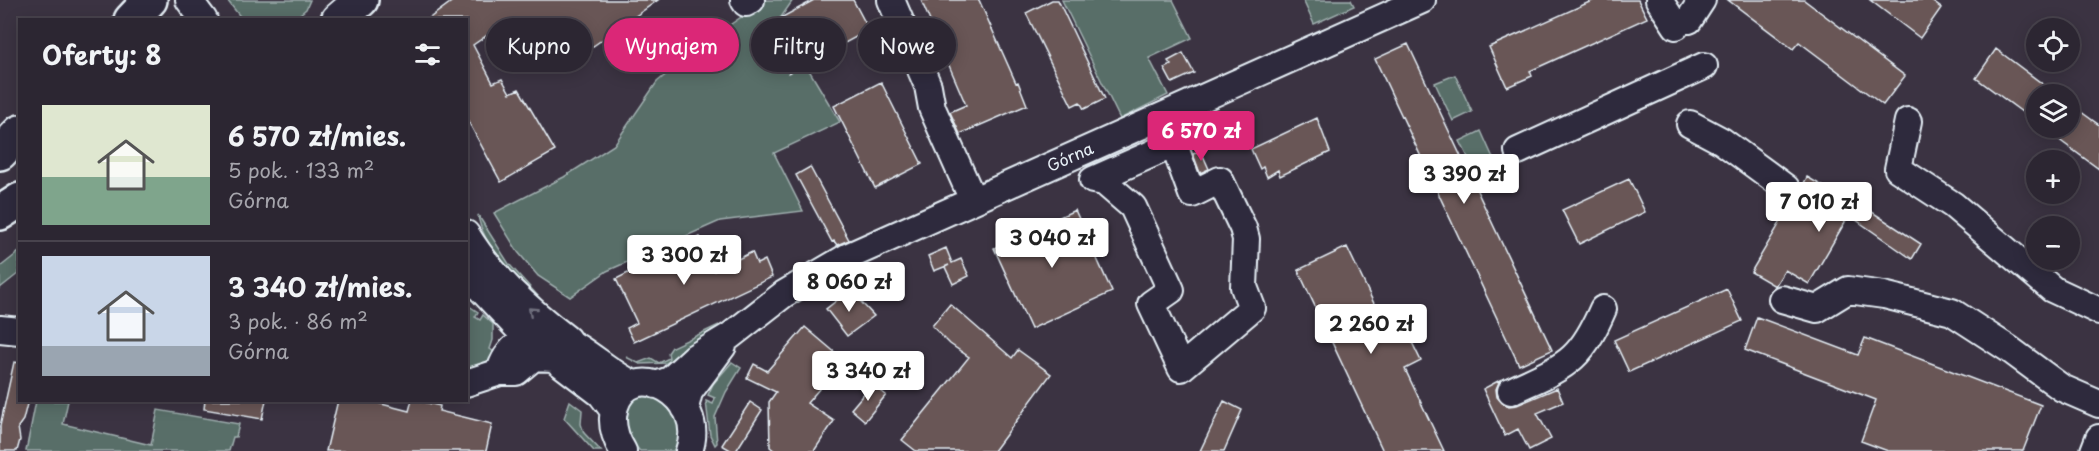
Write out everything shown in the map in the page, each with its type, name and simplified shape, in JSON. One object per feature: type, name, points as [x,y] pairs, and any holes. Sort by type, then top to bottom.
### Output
[{"type":"main road","points":[[133,18],[150,0]]},
{"type":"main road","points":[[0,153],[18,134]]},
{"type":"main road","points":[[0,213],[18,201]]},
{"type":"street","points":[[189,0],[202,18]]},
{"type":"street","points":[[744,0],[746,3],[751,0]]},
{"type":"street","points":[[891,0],[928,86],[932,108],[973,200]]},
{"type":"street","name":"Górna","points":[[614,411],[618,397],[623,390],[665,383],[695,357],[730,336],[801,282],[849,256],[1422,0]]},
{"type":"street","points":[[1659,0],[1689,15]]},
{"type":"street","points":[[1518,151],[1704,66]]},
{"type":"street","points":[[1908,121],[1898,169],[1953,205],[2052,289],[2099,311]]},
{"type":"street","points":[[1690,124],[1722,141],[1786,188]]},
{"type":"street","points":[[1172,145],[1188,178],[1192,194],[1220,180],[1246,239],[1244,287],[1252,308],[1181,368],[1151,304],[1171,290],[1139,218],[1125,199],[1104,182],[1093,180],[1172,145]]},
{"type":"street","points":[[468,237],[483,260],[532,311],[614,411],[615,435],[624,451]]},
{"type":"street","points":[[468,275],[527,338],[563,351],[620,377],[673,393],[686,408],[692,424],[692,449]]},
{"type":"street","points":[[1782,299],[1817,309],[1848,290],[1884,295],[1952,312],[2009,349],[2062,388],[2099,404]]},
{"type":"street","points":[[1512,391],[1556,369],[1574,357],[1595,327],[1603,309]]},
{"type":"street","points":[[0,330],[18,331]]},
{"type":"street","name":"Górna","points":[[686,408],[690,392],[730,336]]},
{"type":"street","points":[[500,372],[506,356],[527,338]]},
{"type":"street","points":[[468,382],[500,372],[516,372],[537,356],[563,351]]},
{"type":"street","points":[[2094,451],[2099,438]]},
{"type":"green space","points":[[227,0],[310,0],[306,9],[295,18],[241,18]]},
{"type":"green space","points":[[766,0],[793,0],[780,18],[751,18],[751,72],[810,72],[840,122],[774,153],[803,211],[720,221],[607,271],[570,297],[538,276],[518,252],[494,213],[564,177],[614,145],[657,82],[669,72],[739,72],[739,19]]},
{"type":"green space","points":[[1062,0],[1173,0],[1192,38],[1149,58],[1168,95],[1120,119]]},
{"type":"green space","points":[[1303,0],[1351,0],[1354,6],[1314,24]]},
{"type":"green space","points":[[1455,75],[1472,112],[1453,121],[1435,83]]},
{"type":"green space","points":[[1481,131],[1494,160],[1474,169],[1460,141]]},
{"type":"green space","points":[[478,215],[509,264],[556,316],[533,296],[498,256],[481,228]]},
{"type":"green space","points":[[18,253],[18,274],[0,288],[0,267]]},
{"type":"green space","points":[[468,305],[478,312],[475,317],[480,320],[483,315],[493,324],[493,340],[490,349],[497,354],[486,363],[468,369]]},
{"type":"green space","points":[[719,325],[666,363],[640,364],[638,363],[651,358],[659,363],[669,358],[668,353],[672,347]]},
{"type":"green space","points":[[732,362],[741,368],[726,392],[715,417],[717,443],[715,445],[710,435],[706,401],[713,404],[715,398],[708,395],[713,384]]},
{"type":"green space","points":[[643,394],[661,402],[674,415],[679,433],[678,442],[673,451],[640,451],[628,434],[624,424],[625,410],[631,399]]},
{"type":"green space","points":[[570,401],[582,410],[581,424],[584,433],[601,451],[594,451],[564,418]]},
{"type":"green space","points":[[36,402],[68,402],[63,424],[151,445],[158,410],[239,424],[229,451],[26,451]]},
{"type":"building","points":[[454,0],[658,0],[633,18],[604,18],[604,38],[592,47],[592,18],[486,18],[486,36],[473,45],[486,72],[493,83],[502,79],[510,93],[519,89],[555,151],[501,182],[468,121],[468,18],[430,18]]},
{"type":"building","points":[[814,0],[853,0],[863,18],[858,18],[858,36],[846,42],[846,18],[781,18]]},
{"type":"building","points":[[921,0],[979,0],[1027,105],[960,134],[950,112],[966,105],[952,72],[956,72],[956,18],[929,18]]},
{"type":"building","points":[[1052,0],[1058,0],[1105,99],[1084,109],[1080,102],[1072,106],[1026,13]]},
{"type":"building","points":[[1594,0],[1638,0],[1647,18],[1530,71],[1532,76],[1507,87],[1489,47]]},
{"type":"building","points":[[1728,0],[1804,0],[1905,76],[1883,105],[1799,42],[1793,49]]},
{"type":"building","points":[[1870,0],[1930,0],[1941,8],[1920,38]]},
{"type":"building","points":[[1408,44],[1552,350],[1519,365],[1375,59]]},
{"type":"building","points":[[1996,49],[2043,84],[2026,84],[2026,115],[1976,78]]},
{"type":"building","points":[[1183,53],[1194,73],[1172,83],[1164,68],[1171,65],[1168,61]]},
{"type":"building","points":[[881,82],[922,164],[875,188],[834,106]]},
{"type":"building","points":[[2080,111],[2099,125],[2099,169],[2080,155],[2080,150],[2073,150],[2057,138],[2080,138]]},
{"type":"building","points":[[1317,118],[1330,152],[1280,176],[1278,170],[1267,177],[1263,167],[1260,169],[1251,149]]},
{"type":"building","points":[[1201,151],[1209,169],[1200,173],[1193,154]]},
{"type":"building","points":[[810,167],[849,240],[837,245],[834,241],[832,242],[796,175]]},
{"type":"building","points":[[1807,177],[1831,191],[1834,187],[1921,244],[1912,259],[1849,215],[1809,284],[1785,270],[1775,286],[1751,272],[1798,196]]},
{"type":"building","points":[[1629,179],[1645,212],[1579,244],[1562,210]]},
{"type":"building","points":[[1075,210],[1112,292],[1031,329],[994,248],[1011,240],[1006,231],[1023,223],[1027,232]]},
{"type":"building","points":[[700,237],[714,271],[752,252],[757,264],[765,260],[772,277],[634,342],[627,328],[637,323],[616,279]]},
{"type":"building","points":[[1347,247],[1389,335],[1405,328],[1421,361],[1405,369],[1444,451],[1383,451],[1298,270]]},
{"type":"building","points":[[946,248],[952,263],[961,259],[969,276],[953,284],[945,267],[949,265],[934,271],[928,256]]},
{"type":"building","points":[[1727,289],[1742,321],[1629,372],[1614,340]]},
{"type":"building","points":[[850,290],[874,316],[847,336],[826,309]]},
{"type":"building","points":[[950,304],[1012,358],[1018,350],[1051,374],[994,451],[916,451],[902,440],[969,357],[950,344],[932,326]]},
{"type":"building","points":[[1757,317],[1858,355],[1865,338],[2041,405],[2023,451],[1888,451],[1861,441],[1876,400],[1745,350]]},
{"type":"building","points":[[805,327],[844,360],[807,403],[834,421],[814,451],[775,451],[770,447],[769,402],[776,392],[747,378],[754,364],[767,371]]},
{"type":"building","points":[[14,362],[18,363],[18,402],[28,402],[23,420],[18,427],[20,440],[17,451],[0,451],[0,426]]},
{"type":"building","points":[[1500,380],[1496,389],[1497,397],[1509,406],[1517,405],[1557,388],[1563,402],[1537,413],[1551,439],[1529,450],[1518,429],[1505,436],[1483,389]]},
{"type":"building","points":[[872,384],[886,395],[865,421],[851,409]]},
{"type":"building","points":[[1224,401],[1242,410],[1224,451],[1200,451]]},
{"type":"building","points":[[205,402],[266,402],[262,419],[204,409]]},
{"type":"building","points":[[338,402],[374,402],[409,411],[411,402],[424,402],[440,406],[439,411],[492,424],[486,451],[326,451]]},
{"type":"building","points":[[750,402],[762,410],[736,451],[732,451],[722,445]]}]
